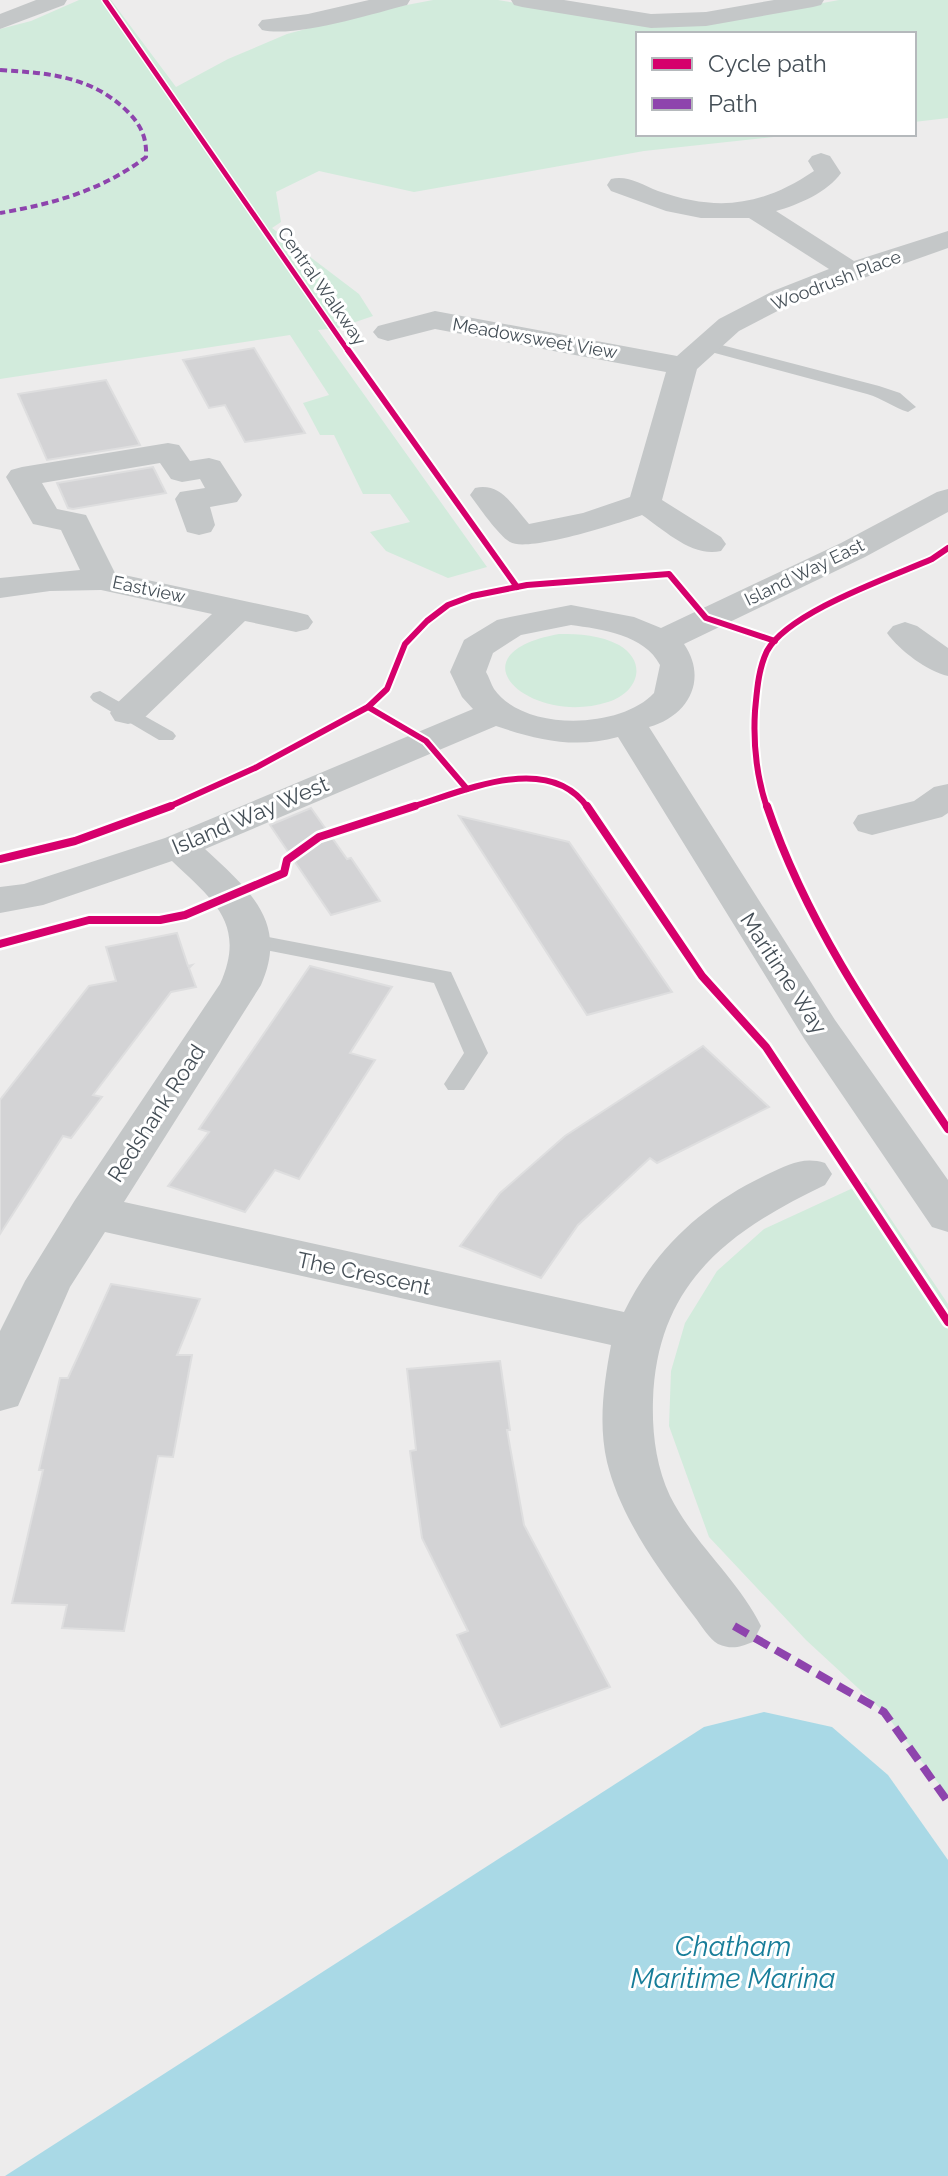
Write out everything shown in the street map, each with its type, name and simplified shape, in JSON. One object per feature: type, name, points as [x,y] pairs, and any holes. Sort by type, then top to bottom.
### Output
[{"type":"street","points":[[0,22],[56,0]]},
{"type":"street","points":[[249,40],[270,25],[361,10],[399,0]]},
{"type":"street","points":[[522,0],[651,21],[706,19],[813,0]]},
{"type":"street","points":[[255,1],[270,25]]},
{"type":"street","points":[[620,185],[687,209],[720,213],[757,211],[777,204],[828,173],[821,161]]},
{"type":"street","points":[[757,211],[851,271]]},
{"type":"street","name":"Woodrush Place","points":[[683,366],[729,325],[783,297],[851,271],[945,243]]},
{"type":"street","name":"Meadowsweet View","points":[[388,332],[435,320],[683,366]]},
{"type":"street","points":[[645,503],[683,366]]},
{"type":"street","points":[[101,580],[74,522],[45,517],[22,477],[162,442],[182,472],[209,468],[226,495],[191,499],[199,525]]},
{"type":"street","points":[[486,495],[521,535],[590,522],[645,503]]},
{"type":"street","name":"Island Way East","points":[[659,642],[853,550],[948,499]]},
{"type":"street","points":[[645,503],[709,544]]},
{"type":"street","name":"Eastview","points":[[0,588],[50,581],[101,580],[296,622]]},
{"type":"street","points":[[114,705],[238,609]]},
{"type":"street","points":[[571,615],[594,617],[636,628],[659,642],[675,659],[679,677],[672,696],[655,712],[629,725],[595,732],[559,732],[525,726],[495,713],[476,696],[467,677],[470,658],[484,640],[508,627],[537,618],[571,615]]},
{"type":"street","points":[[905,633],[948,665]]},
{"type":"street","name":"Island Way West","points":[[0,900],[29,896],[179,846],[495,713]]},
{"type":"street","name":"Maritime Way","points":[[629,725],[820,1030],[948,1215]]},
{"type":"street","points":[[872,823],[928,809],[948,795]]},
{"type":"street","points":[[179,846],[231,898],[253,941]]},
{"type":"street","name":"Redshank Road","points":[[0,1392],[43,1293],[91,1212],[240,985],[249,965],[253,941]]},
{"type":"street","points":[[734,1626],[652,1517],[632,1467],[625,1398],[638,1333],[660,1287],[706,1232],[746,1205],[809,1174]]},
{"type":"street","name":"The Crescent","points":[[91,1212],[638,1333]]},
{"type":"lane","points":[[706,346],[873,390],[894,397],[908,407]]},
{"type":"lane","points":[[114,705],[166,736]]},
{"type":"lane","points":[[253,941],[443,977],[476,1053],[456,1084]]},
{"type":"green space","points":[[79,0],[111,0],[176,87],[228,59],[287,34],[370,12],[433,0],[498,0],[650,26],[753,16],[839,0],[948,0],[948,118],[916,122],[916,32],[636,32],[636,136],[783,136],[644,151],[414,192],[319,171],[276,192],[281,222],[272,228],[359,294],[373,316],[338,328],[318,330],[487,567],[448,578],[386,551],[370,532],[410,522],[390,494],[363,494],[334,435],[320,435],[303,403],[329,395],[290,335],[0,379],[0,29],[31,21]]},
{"type":"green space","points":[[559,634],[590,636],[619,645],[634,660],[636,677],[632,685],[618,698],[579,707],[552,705],[529,697],[513,685],[505,671],[509,657],[526,644]]},
{"type":"green space","points":[[866,1182],[948,1304],[948,1796],[884,1712],[806,1640],[709,1537],[669,1426],[671,1371],[685,1323],[717,1271],[764,1229]]},
{"type":"water","name":"Chatham Maritime Marina","points":[[764,1712],[832,1727],[888,1775],[948,1860],[948,2176],[5,2176],[704,1727]]},
{"type":"building","points":[[254,348],[305,433],[245,442],[225,405],[209,408],[183,360]]},
{"type":"building","points":[[106,380],[140,445],[47,460],[18,394]]},
{"type":"building","points":[[153,467],[166,493],[73,509],[68,508],[57,483]]},
{"type":"building","points":[[311,808],[380,901],[331,915],[270,825]]},
{"type":"building","points":[[459,816],[569,842],[672,992],[587,1015]]},
{"type":"building","points":[[177,933],[188,966],[192,965],[189,968],[196,987],[171,992],[93,1095],[102,1097],[71,1138],[63,1136],[0,1234],[0,1100],[89,986],[116,981],[106,947]]},
{"type":"building","points":[[310,966],[392,987],[350,1053],[375,1060],[299,1179],[275,1170],[245,1212],[168,1186],[209,1132],[199,1129]]},
{"type":"building","points":[[703,1046],[769,1107],[657,1163],[650,1158],[578,1225],[541,1278],[460,1246],[500,1193],[565,1136]]},
{"type":"building","points":[[111,1284],[200,1299],[177,1355],[192,1355],[173,1457],[158,1456],[124,1631],[62,1628],[67,1605],[12,1603],[43,1470],[39,1470],[60,1378],[68,1378]]},
{"type":"building","points":[[500,1361],[510,1430],[507,1430],[524,1525],[610,1687],[501,1727],[457,1635],[468,1631],[422,1538],[410,1451],[416,1450],[407,1369]]},
{"type":"marked path","points":[[0,70],[56,75],[88,83],[118,102],[137,122],[146,141],[146,157],[96,188],[58,201],[0,213]]},
{"type":"marked path","points":[[734,1626],[884,1712],[948,1802]]},
{"type":"cycle path","name":"Central Walkway","points":[[105,0],[300,283],[517,587]]},
{"type":"cycle path","points":[[948,548],[932,559],[803,619],[772,644],[764,658],[758,683],[753,737],[763,795],[783,856],[812,916],[883,1033],[948,1129]]},
{"type":"cycle path","points":[[0,859],[75,841],[148,816],[220,785],[335,727],[383,694],[392,680],[401,651],[427,621],[448,605],[472,596],[527,585],[669,574],[706,618],[775,641]]},
{"type":"cycle path","points":[[368,707],[426,741],[467,789]]},
{"type":"cycle path","points":[[0,944],[89,920],[160,920],[185,915],[284,873],[287,860],[319,837],[501,781],[525,778],[568,788],[583,801],[702,976],[766,1047],[948,1322]]}]
